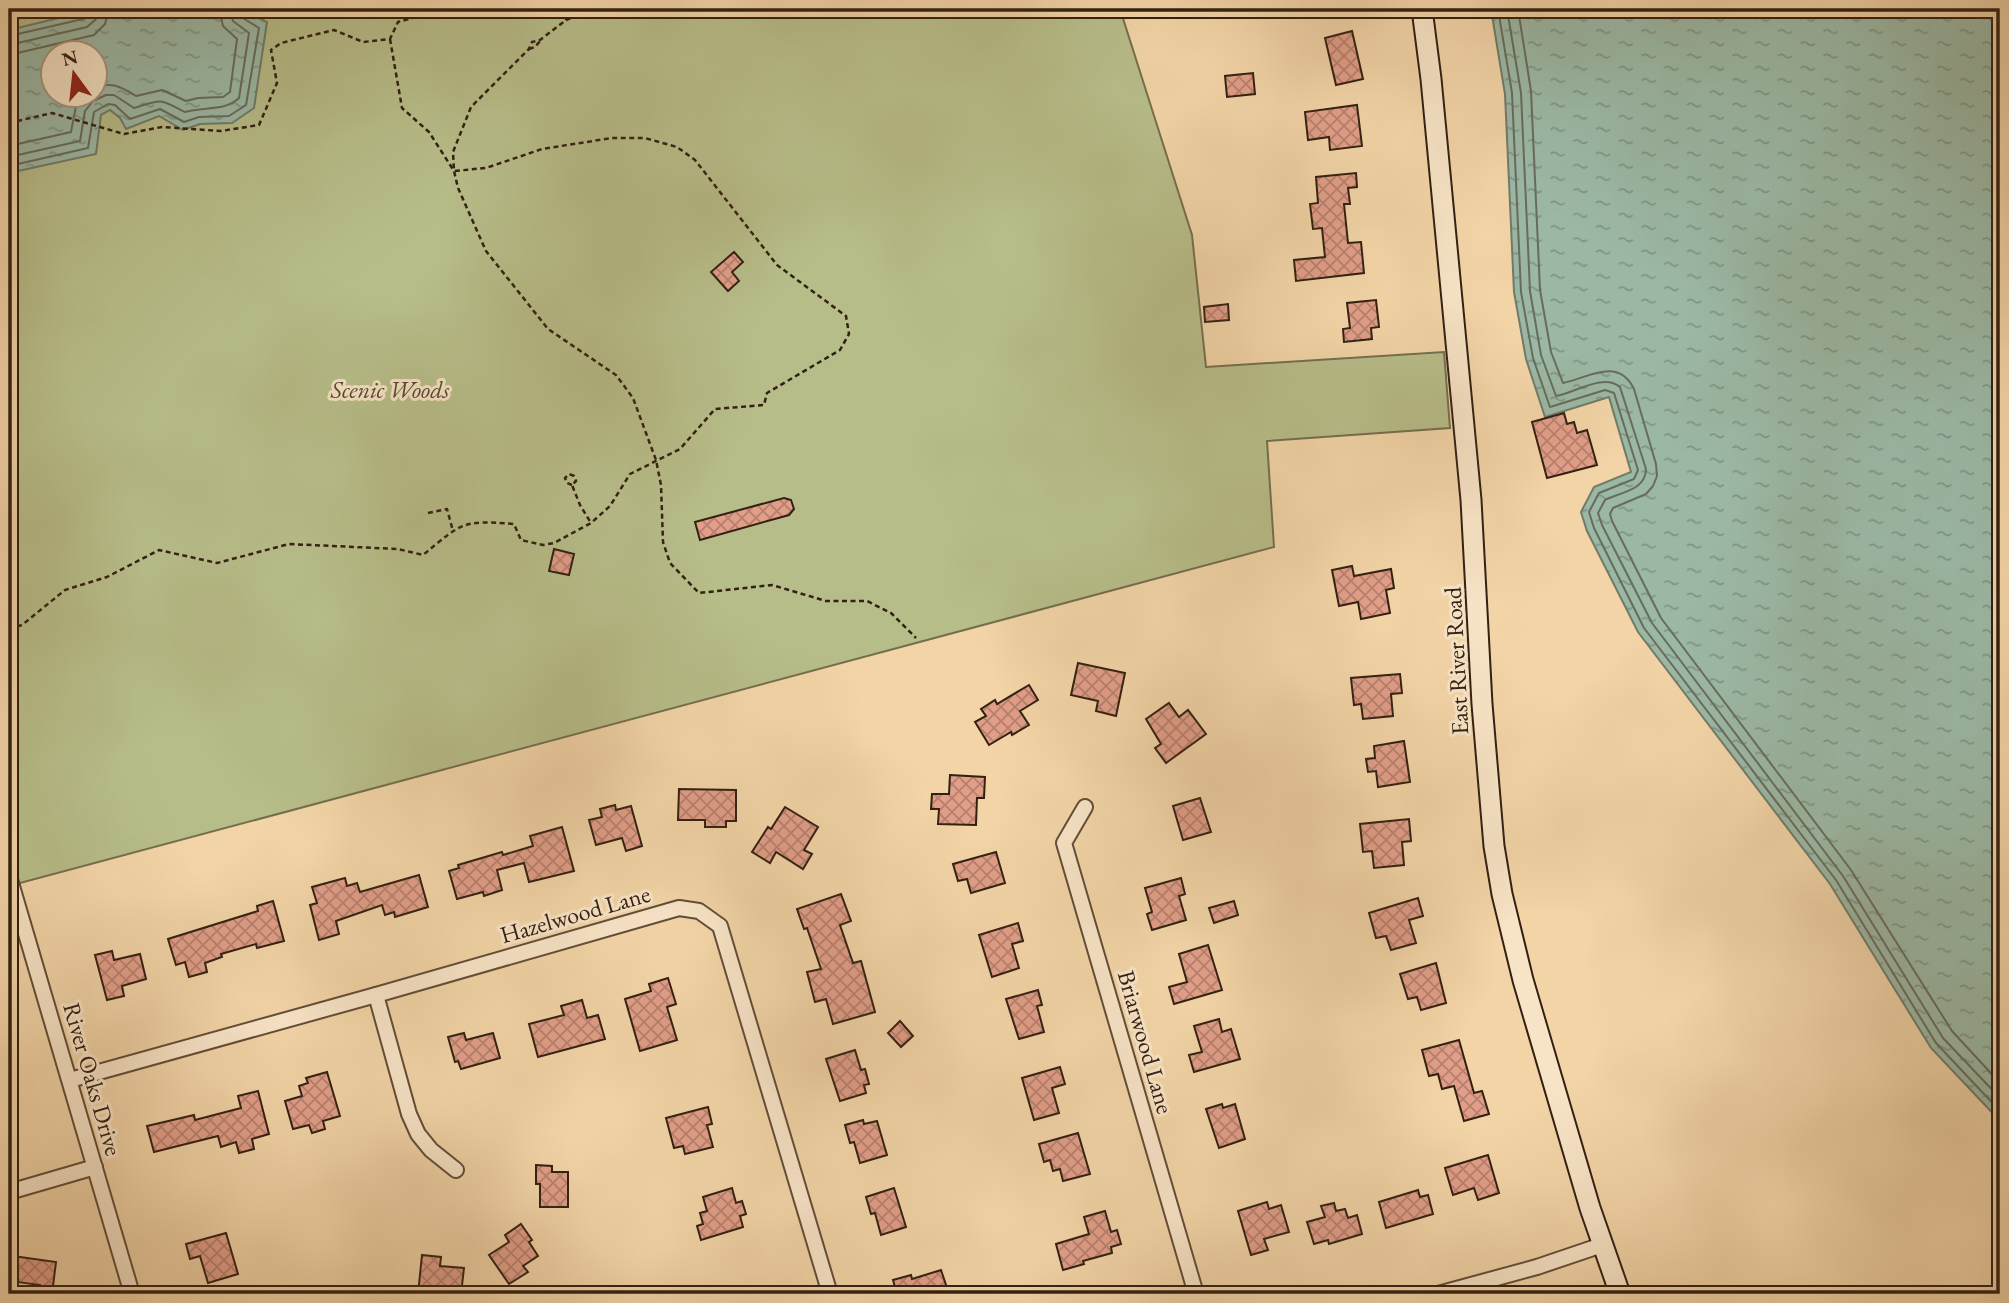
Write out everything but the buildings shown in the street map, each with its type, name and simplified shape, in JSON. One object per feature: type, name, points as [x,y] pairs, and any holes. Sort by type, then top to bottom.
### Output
[{"type":"main road","name":"East River Road","points":[[1422,9],[1471,500],[1482,704],[1494,846],[1519,968],[1602,1245],[1620,1294]]},
{"type":"street","name":"Briarwood Lane","points":[[1085,807],[1064,844],[1196,1294]]},
{"type":"street","name":"River Oaks Drive","points":[[9,876],[132,1294]]},
{"type":"street","name":"Hazelwood Lane","points":[[70,1080],[679,908],[699,911],[720,926],[830,1294]]},
{"type":"street","points":[[376,995],[408,1114],[431,1150],[456,1170]]},
{"type":"street","points":[[9,1192],[95,1167]]},
{"type":"street","points":[[1438,1294],[1537,1267],[1602,1245]]},
{"type":"path","points":[[444,9],[398,22],[390,39],[402,108],[429,132],[454,171]]},
{"type":"path","points":[[566,20],[568,9]]},
{"type":"path","points":[[591,9],[566,20],[540,40],[532,42],[529,49],[471,107],[453,152],[454,171],[458,188],[486,251],[548,329],[616,374],[633,398],[656,460],[661,485],[663,542],[670,563],[699,593],[772,584],[826,601],[867,601],[891,613],[916,638]]},
{"type":"path","points":[[9,123],[52,113],[124,135],[162,127],[221,131],[259,125],[277,83],[271,50],[281,43],[334,30],[363,42],[390,39]]},
{"type":"path","points":[[9,629],[22,625],[65,590],[107,578],[159,550],[217,563],[289,544],[398,549],[424,555],[453,531],[464,524],[477,521],[514,524],[521,540],[543,545],[554,543],[591,523],[610,506],[630,474],[680,449],[715,409],[764,405],[766,393],[840,350],[849,334],[846,316],[777,265],[695,160],[677,147],[645,138],[612,138],[542,149],[486,169],[454,171]]},
{"type":"path","points":[[572,485],[591,523]]},
{"type":"path","points":[[428,513],[447,509],[453,531]]},
{"type":"path","points":[[554,543],[556,549]]},
{"type":"green space","name":"Scenic Woods","points":[[9,9],[1120,9],[1192,235],[1206,367],[1444,352],[1450,428],[1267,441],[1274,547],[9,886]]},
{"type":"water","points":[[96,9],[239,9],[267,22],[254,108],[232,123],[200,124],[183,130],[159,116],[126,129],[120,118],[110,110],[101,115],[96,154],[9,173],[9,30]]},
{"type":"water","points":[[1491,9],[2000,9],[2000,1121],[1931,1048],[1830,884],[1638,632],[1587,531],[1581,512],[1594,487],[1631,472],[1609,397],[1545,417],[1526,359],[1514,292],[1505,94]]}]
